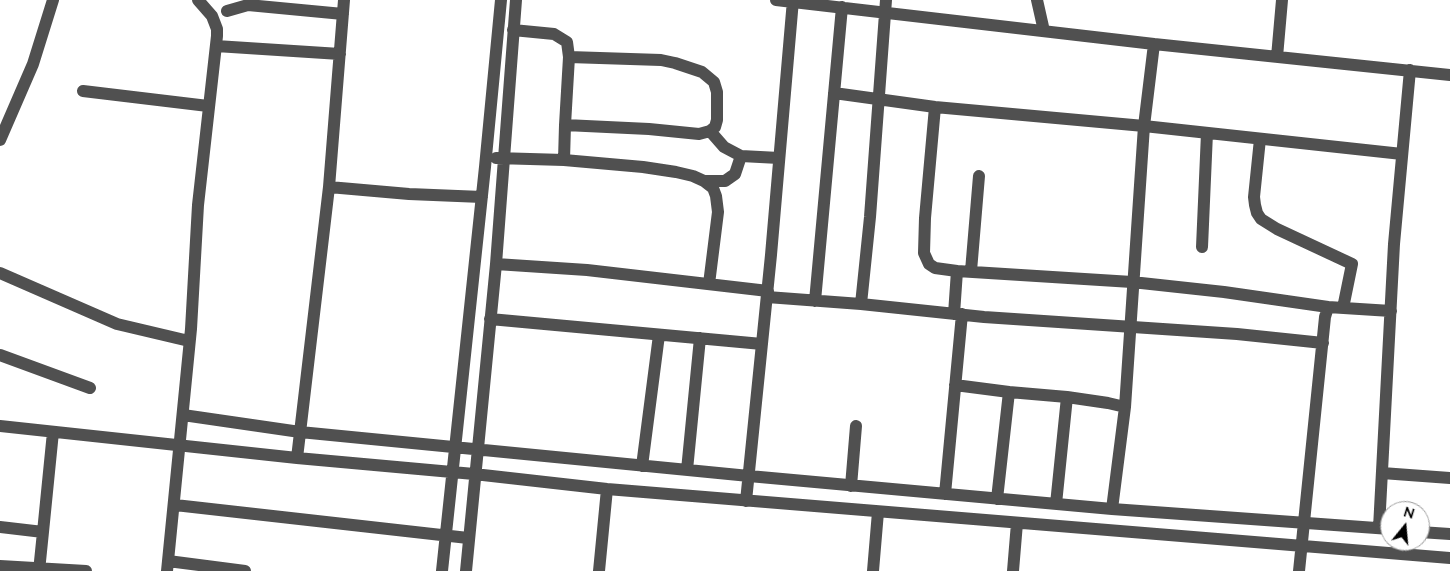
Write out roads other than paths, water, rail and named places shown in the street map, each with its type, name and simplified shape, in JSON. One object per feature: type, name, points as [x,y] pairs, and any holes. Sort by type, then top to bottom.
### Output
[{"type":"street","points":[[0,140],[33,64],[53,0]]},
{"type":"street","points":[[198,0],[212,16],[217,29],[198,205],[190,341],[168,566],[245,571]]},
{"type":"street","points":[[227,11],[237,0]]},
{"type":"street","points":[[297,458],[329,187],[344,0]]},
{"type":"street","points":[[442,571],[501,0]]},
{"type":"street","points":[[466,571],[476,450],[496,264],[516,0]]},
{"type":"street","points":[[776,0],[842,7],[886,6],[1044,31],[1450,75]]},
{"type":"street","points":[[1037,0],[1044,31]]},
{"type":"street","points":[[1277,57],[1282,0]]},
{"type":"street","points":[[746,501],[767,294],[793,1]]},
{"type":"street","points":[[212,16],[248,5],[343,14]]},
{"type":"street","points":[[861,304],[886,6]]},
{"type":"street","points":[[815,301],[842,7]]},
{"type":"street","points":[[513,30],[544,32],[561,37],[566,42],[569,57],[564,160]]},
{"type":"street","points":[[1112,509],[1125,407],[1144,126],[1154,44]]},
{"type":"street","points":[[216,46],[340,54]]},
{"type":"street","points":[[565,125],[650,129],[699,134],[710,132],[717,120],[718,92],[714,82],[702,72],[675,62],[661,60],[569,57]]},
{"type":"street","points":[[1383,501],[1382,473],[1394,244],[1410,70]]},
{"type":"street","points":[[83,91],[208,106]]},
{"type":"street","points":[[834,93],[934,107],[1144,126],[1402,154]]},
{"type":"street","points":[[934,107],[924,253],[929,264],[935,268],[1132,282],[1224,292],[1328,307],[1391,311]]},
{"type":"street","points":[[710,132],[724,147],[741,156],[779,158]]},
{"type":"street","points":[[1202,247],[1207,133]]},
{"type":"street","points":[[1260,138],[1254,197],[1257,213],[1261,219],[1277,229],[1352,264],[1343,308]]},
{"type":"street","points":[[704,181],[725,181],[735,174],[741,156]]},
{"type":"street","points":[[486,157],[564,160],[643,167],[676,172],[704,181],[713,188],[718,212],[709,284]]},
{"type":"street","points":[[971,271],[979,176]]},
{"type":"street","points":[[329,187],[409,194],[482,197]]},
{"type":"street","points":[[496,264],[587,270],[709,284],[815,301],[958,314],[1236,334],[1322,343]]},
{"type":"street","points":[[946,494],[955,385],[958,314],[957,271]]},
{"type":"street","points":[[0,273],[117,324],[190,341]]},
{"type":"street","points":[[1299,571],[1322,343],[1328,307]]},
{"type":"street","points":[[490,319],[762,344]]},
{"type":"street","points":[[642,466],[658,335]]},
{"type":"street","points":[[687,470],[700,338]]},
{"type":"street","points":[[0,355],[90,388]]},
{"type":"street","points":[[955,385],[1098,401],[1125,407]]},
{"type":"street","points":[[996,499],[1008,392]]},
{"type":"street","points":[[1056,504],[1066,397]]},
{"type":"street","points":[[182,415],[300,432],[851,486],[1112,509],[1380,529]]},
{"type":"street","points":[[0,426],[607,489],[1450,558]]},
{"type":"street","points":[[851,486],[856,426]]},
{"type":"street","points":[[39,570],[53,432]]},
{"type":"street","points":[[1382,473],[1450,478]]},
{"type":"street","points":[[599,571],[607,489]]},
{"type":"street","points":[[175,505],[468,538]]},
{"type":"street","points":[[873,571],[878,512]]},
{"type":"street","points":[[1013,571],[1017,523]]},
{"type":"street","points":[[0,527],[43,532]]},
{"type":"street","points":[[1430,533],[1450,534]]},
{"type":"street","points":[[0,566],[39,570],[86,571]]}]
